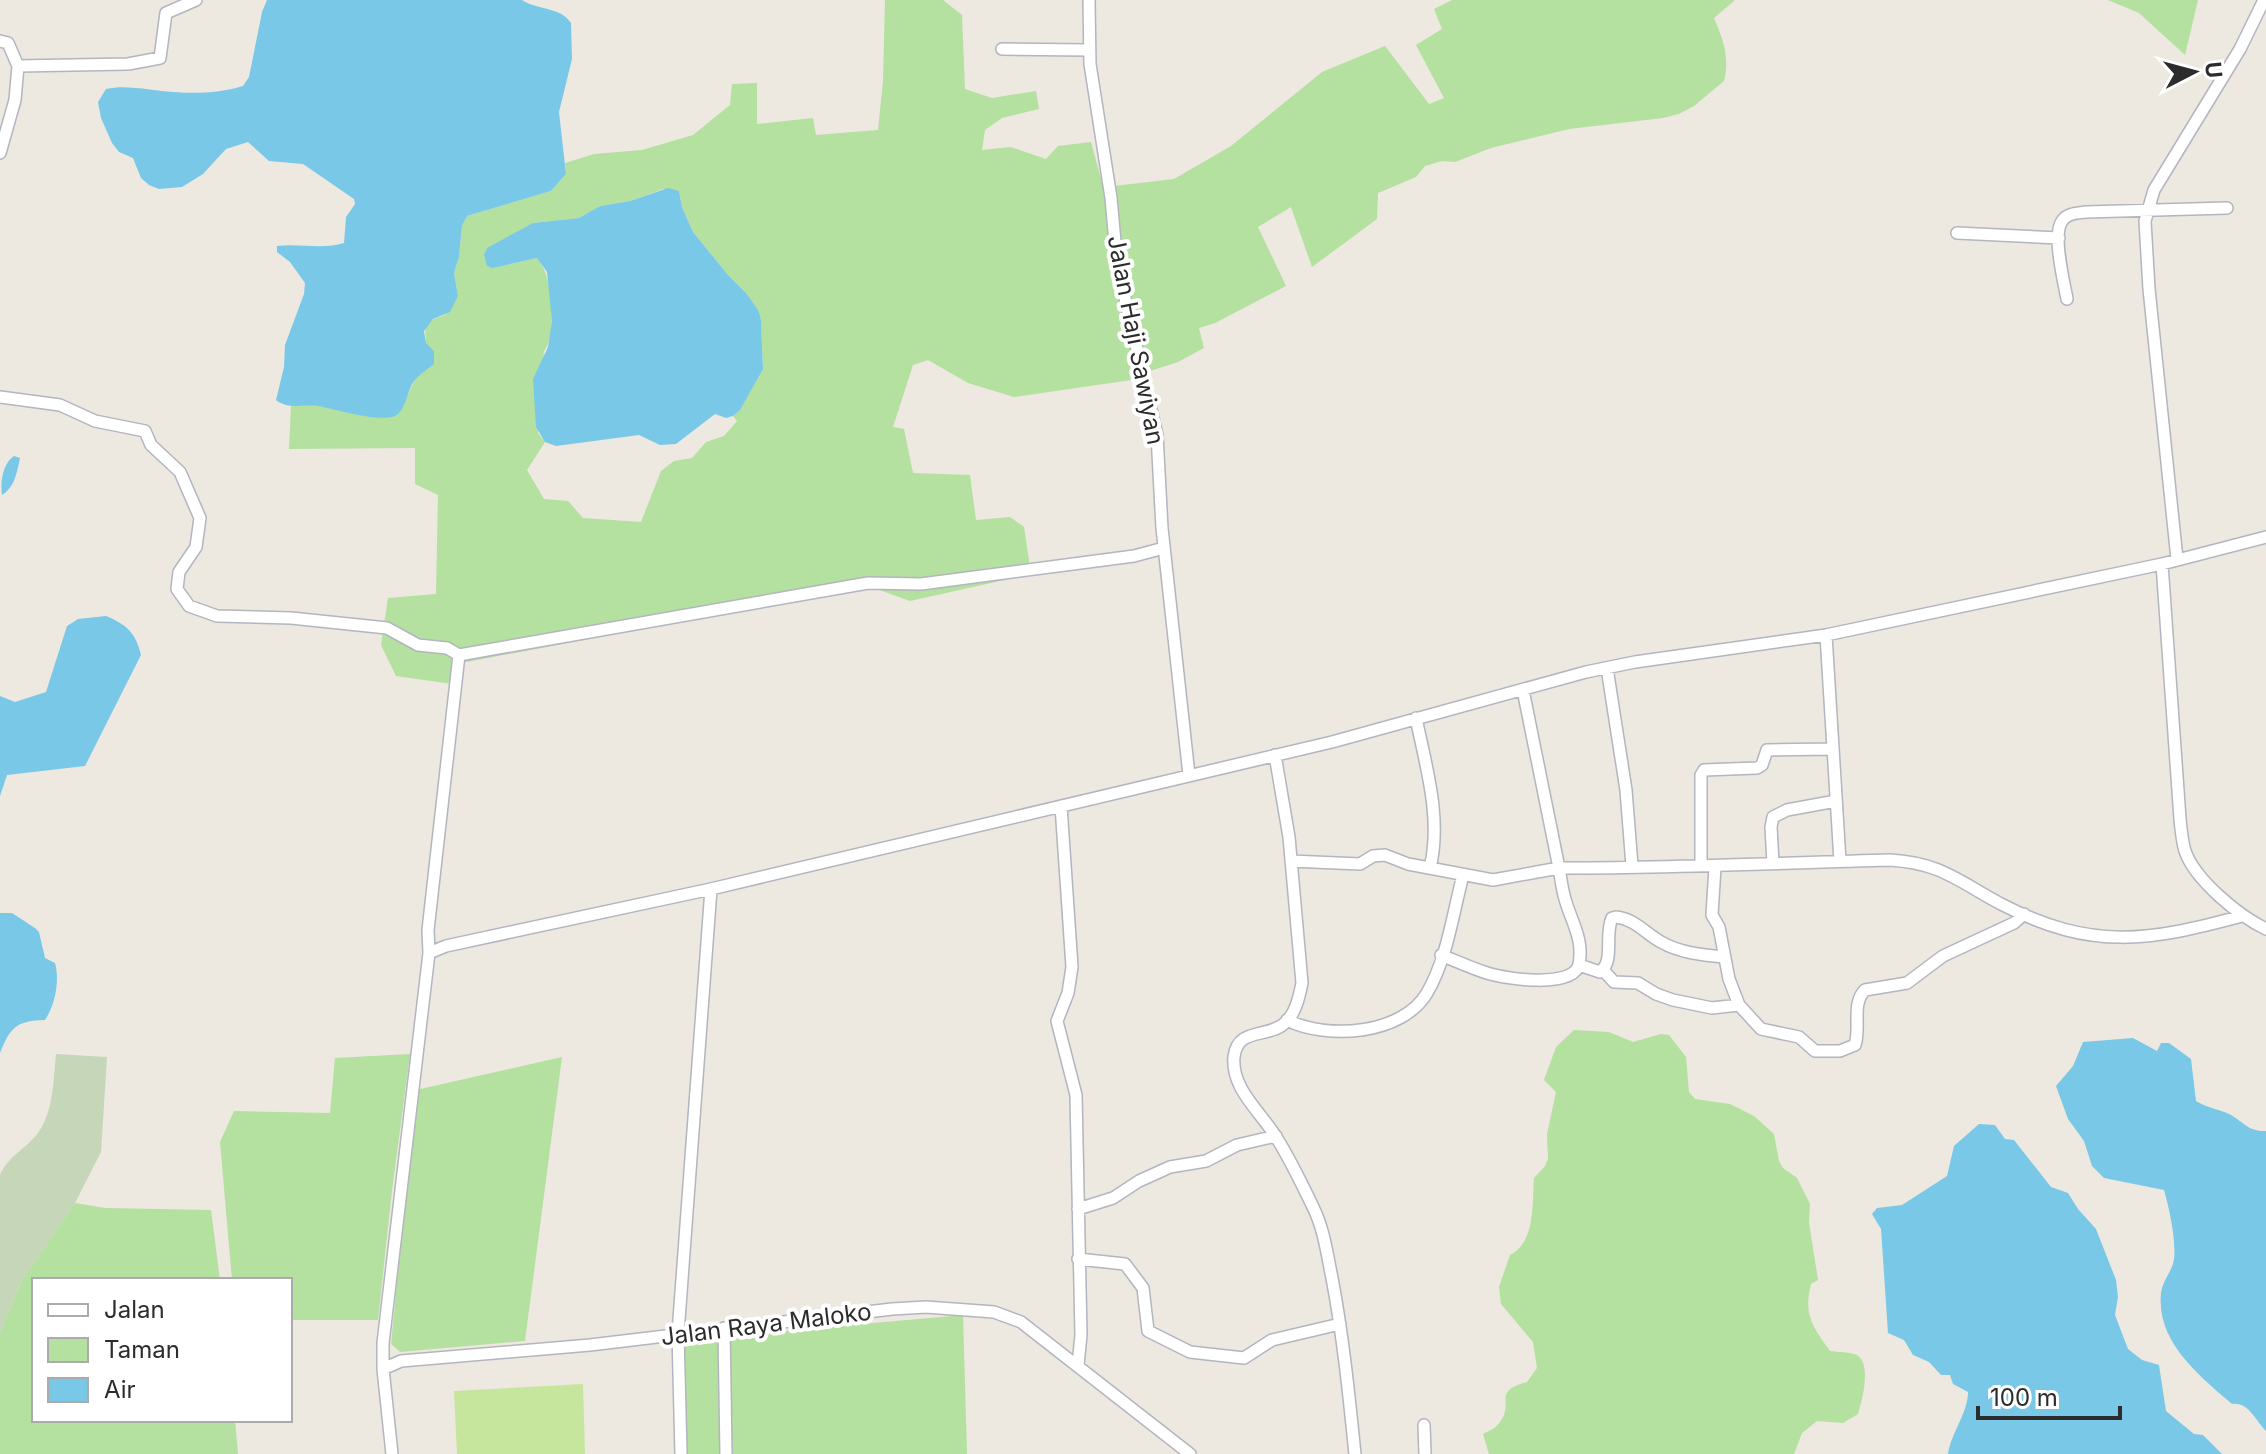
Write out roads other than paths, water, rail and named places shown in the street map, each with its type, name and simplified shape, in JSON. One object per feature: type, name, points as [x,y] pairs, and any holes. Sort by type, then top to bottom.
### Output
[{"type":"street","points":[[18,66],[128,64],[160,58],[166,13],[196,0]]},
{"type":"street","name":"Jalan Haji Sawiyan","points":[[1089,0],[1088,50],[1109,187],[1117,264],[1157,435],[1164,548],[1189,775]]},
{"type":"street","points":[[2177,559],[2145,221],[2161,177],[2240,49],[2264,0]]},
{"type":"street","points":[[0,41],[8,43],[18,66],[15,100],[0,153]]},
{"type":"street","points":[[1002,49],[1088,50]]},
{"type":"street","points":[[2067,299],[2059,238],[2060,224],[2071,214],[2227,208]]},
{"type":"street","points":[[1957,233],[2059,238]]},
{"type":"street","points":[[0,397],[60,405],[95,421],[145,431],[151,445],[180,472],[200,518],[196,547],[179,572],[177,589],[189,606],[217,616],[291,618],[387,628],[418,645],[447,648],[459,655],[868,583],[921,584],[1134,556],[1164,548]]},
{"type":"street","points":[[429,953],[460,942],[711,889],[1275,755],[1607,668],[1826,635],[2162,564],[2266,537]]},
{"type":"street","points":[[2162,564],[2185,850],[2196,871],[2242,916],[2266,929]]},
{"type":"street","points":[[1826,635],[1840,861]]},
{"type":"street","points":[[392,1454],[383,1343],[429,953],[428,930],[459,655]]},
{"type":"street","points":[[1607,668],[1626,790],[1632,866]]},
{"type":"street","points":[[1441,955],[1508,978],[1567,978],[1576,972],[1579,965],[1576,924],[1564,898],[1523,690]]},
{"type":"street","points":[[1416,718],[1434,821],[1435,841],[1430,868]]},
{"type":"street","points":[[1701,866],[1701,775],[1704,770],[1757,768],[1762,765],[1767,750],[1833,749]]},
{"type":"street","points":[[1275,755],[1291,861],[1302,983],[1298,1000],[1287,1020],[1271,1030],[1244,1038],[1238,1044],[1234,1066],[1241,1086],[1276,1136],[1318,1220],[1340,1324],[1355,1454]]},
{"type":"street","points":[[1773,863],[1773,817],[1781,812],[1836,801]]},
{"type":"street","points":[[1061,806],[1072,967],[1068,993],[1057,1021],[1076,1095],[1081,1335],[1078,1365]]},
{"type":"street","points":[[1291,861],[1357,864],[1373,856],[1385,855],[1405,863],[1503,880],[1559,868],[1715,867],[1890,860],[1926,864],[1957,876],[1982,894],[2071,931],[2121,939],[2161,935],[2242,916]]},
{"type":"street","points":[[1715,867],[1712,915],[1719,927],[1732,989],[1739,1005],[1761,1029],[1799,1037],[1812,1050],[1848,1049],[1857,1042],[1859,997],[1865,990],[1907,983],[1943,956],[2014,923],[2024,914]]},
{"type":"street","points":[[1287,1020],[1319,1030],[1361,1031],[1377,1027],[1418,1004],[1428,990],[1441,955],[1463,875]]},
{"type":"street","points":[[681,1454],[678,1333],[711,889]]},
{"type":"street","points":[[1579,965],[1598,972],[1603,970],[1608,961],[1609,923],[1616,917],[1637,924],[1668,945],[1693,953],[1725,957]]},
{"type":"street","points":[[1603,970],[1614,982],[1639,983],[1656,994],[1679,1002],[1717,1009],[1739,1005]]},
{"type":"street","points":[[1078,1209],[1120,1195],[1139,1181],[1166,1169],[1206,1161],[1237,1145],[1276,1136]]},
{"type":"street","points":[[1078,1259],[1125,1264],[1143,1288],[1148,1331],[1190,1352],[1244,1358],[1272,1340],[1340,1324]]},
{"type":"street","name":"Jalan Raya Maloko","points":[[383,1369],[413,1359],[590,1345],[892,1309],[926,1307],[994,1312],[1021,1322],[1190,1454]]},
{"type":"street","points":[[724,1328],[726,1454]]},
{"type":"street","points":[[1424,1425],[1425,1454]]},
{"type":"water","points":[[267,0],[522,0],[555,11],[571,23],[572,59],[559,112],[566,174],[551,191],[467,216],[462,226],[454,273],[458,296],[450,312],[433,319],[424,331],[426,343],[434,351],[434,364],[415,380],[401,411],[392,417],[372,417],[318,406],[291,406],[276,400],[284,367],[285,345],[304,294],[305,283],[290,262],[277,252],[277,246],[344,243],[346,217],[355,204],[354,199],[303,164],[269,161],[248,142],[226,149],[203,174],[182,187],[159,189],[141,178],[133,158],[119,152],[101,118],[98,102],[106,89],[127,87],[203,93],[243,86],[249,77]]},
{"type":"water","points":[[668,188],[679,191],[693,232],[758,310],[763,369],[740,410],[726,418],[715,414],[676,444],[660,445],[639,435],[556,446],[545,442],[536,427],[533,379],[548,347],[552,321],[547,272],[537,258],[493,268],[487,266],[484,255],[487,248],[533,223],[579,218],[600,206],[630,201]]},
{"type":"water","points":[[14,456],[20,458],[16,474],[10,488],[2,495],[3,473]]},
{"type":"water","points":[[106,616],[129,630],[141,655],[85,766],[7,775],[0,796],[0,696],[15,702],[46,692],[67,626],[78,619]]},
{"type":"water","points":[[0,913],[12,913],[39,932],[45,958],[55,963],[57,985],[45,1020],[16,1027],[0,1053]]},
{"type":"water","points":[[2133,1038],[2157,1051],[2161,1043],[2169,1043],[2191,1059],[2196,1101],[2229,1114],[2250,1128],[2266,1131],[2266,1431],[2247,1409],[2232,1404],[2194,1369],[2165,1327],[2161,1293],[2173,1264],[2174,1248],[2164,1190],[2104,1178],[2092,1166],[2084,1141],[2068,1119],[2056,1086],[2073,1066],[2083,1042]]},
{"type":"water","points":[[1979,1124],[1995,1125],[2005,1139],[2014,1140],[2051,1187],[2068,1193],[2096,1229],[2116,1280],[2118,1297],[2115,1315],[2128,1349],[2142,1360],[2159,1365],[2166,1411],[2194,1434],[2203,1435],[2222,1454],[1948,1454],[1968,1392],[1953,1384],[1950,1375],[1941,1375],[1929,1362],[1913,1355],[1904,1340],[1888,1333],[1881,1229],[1872,1214],[1877,1208],[1902,1205],[1947,1176],[1954,1146]]}]
